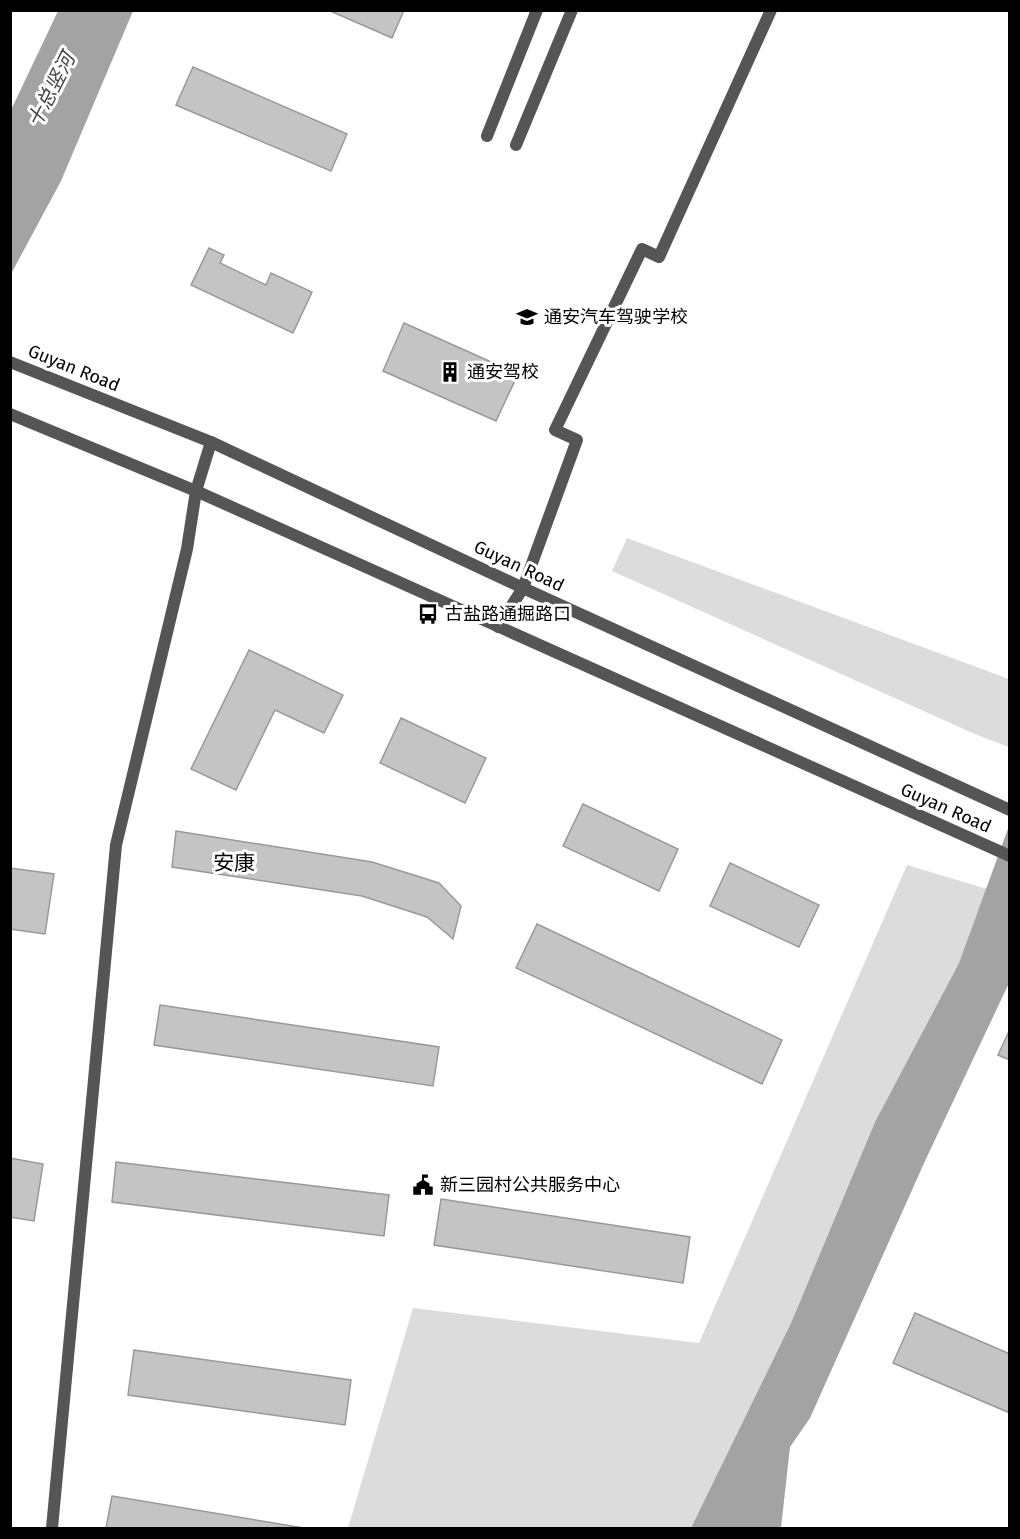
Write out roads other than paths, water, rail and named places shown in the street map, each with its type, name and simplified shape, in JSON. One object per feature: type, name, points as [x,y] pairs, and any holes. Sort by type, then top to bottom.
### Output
[{"type":"street","points":[[487,136],[537,10]]},
{"type":"street","points":[[516,145],[572,10]]},
{"type":"street","points":[[498,627],[523,588],[577,440],[555,430],[642,249],[659,257],[771,10]]},
{"type":"street","name":"Guyan Road","points":[[10,363],[211,442],[523,588],[1010,810]]},
{"type":"street","name":"Guyan Road","points":[[10,414],[196,491],[1010,856]]},
{"type":"street","points":[[52,1528],[117,845],[187,549],[196,491],[211,442]]},
{"type":"water","name":"十总竖河","points":[[58,11],[133,11],[61,181],[11,274],[11,110]]},
{"type":"water","points":[[1009,826],[1009,983],[925,1161],[810,1418],[790,1447],[781,1528],[691,1528],[791,1323],[875,1122],[959,963]]},
{"type":"place","name":"通安汽车驾驶学校","points":[[527,317]]},
{"type":"place","name":"通安驾校","points":[[450,372]]},
{"type":"place","name":"古盐路通掘路口","points":[[428,614]]},
{"type":"place","name":"新三园村公共服务中心","points":[[423,1185]]},
{"type":"district","name":"安康","points":[[234,863]]}]
